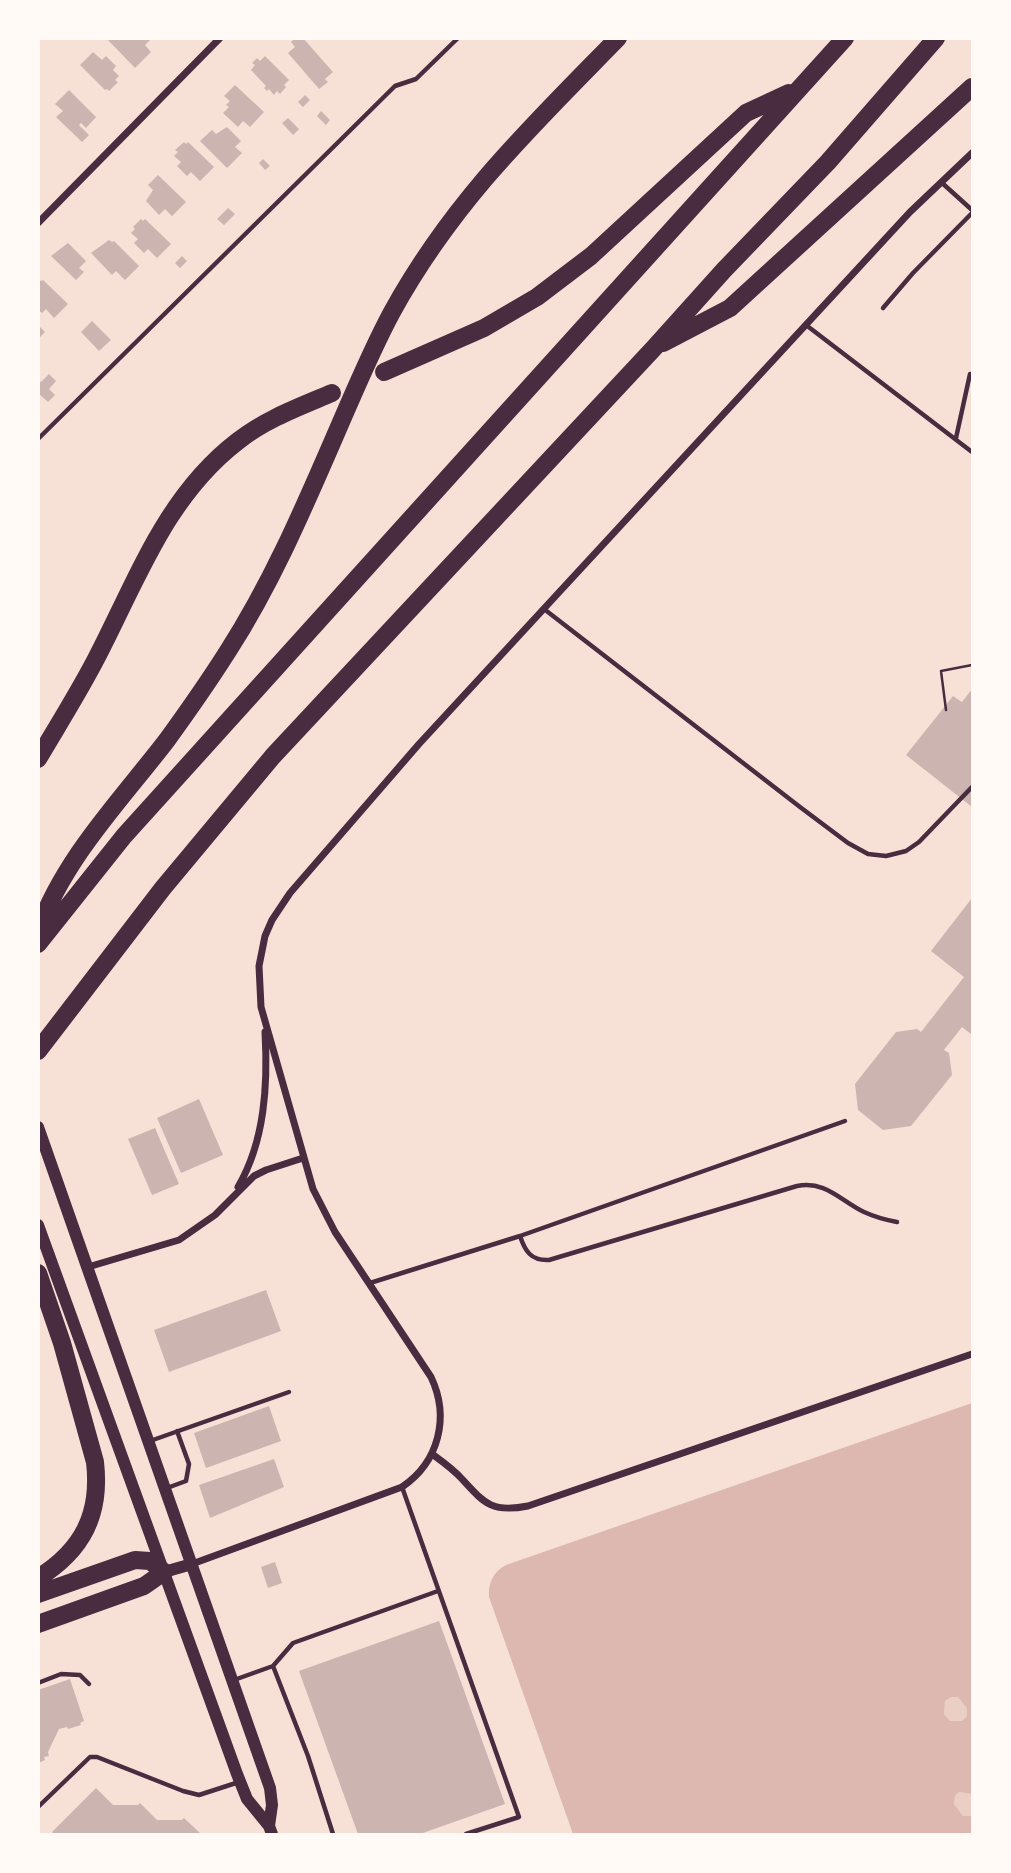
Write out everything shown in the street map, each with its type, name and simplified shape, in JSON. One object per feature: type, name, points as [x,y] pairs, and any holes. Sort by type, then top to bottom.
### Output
[{"type":"highway","points":[[38,931],[62,883],[89,841],[166,740],[247,620],[284,552],[376,343],[429,251],[500,159],[618,38]]},
{"type":"highway","points":[[38,944],[133,826],[845,38]]},
{"type":"highway","points":[[38,1051],[163,888],[266,764],[724,270],[828,162],[936,38]]},
{"type":"highway","points":[[654,348],[730,308],[972,87]]},
{"type":"highway","points":[[384,372],[484,328],[537,297],[592,256],[746,113],[798,89]]},
{"type":"highway","points":[[38,759],[97,656],[148,550],[188,491],[213,463],[254,429],[332,393]]},
{"type":"highway","points":[[38,1273],[62,1343],[96,1477],[94,1506],[85,1532],[67,1556],[38,1578]]},
{"type":"highway","points":[[38,1594],[135,1560],[150,1561],[164,1572],[144,1586],[38,1624]]},
{"type":"main road","points":[[38,1127],[270,1788],[270,1830]]},
{"type":"main road","points":[[38,1225],[240,1782],[255,1811],[270,1830]]},
{"type":"main road","points":[[164,1572],[192,1563]]},
{"type":"street","points":[[38,223],[219,38]]},
{"type":"street","points":[[225,1205],[250,1164],[260,1129],[266,1076],[265,1030],[258,980],[261,952],[272,920],[285,900],[419,744],[543,608],[940,181],[972,153]]},
{"type":"street","points":[[192,1563],[402,1487],[419,1474],[432,1454],[441,1425],[436,1388],[320,1205],[303,1158],[261,1007]]},
{"type":"street","points":[[88,1267],[179,1240],[204,1224],[254,1176],[303,1158]]},
{"type":"street","points":[[432,1454],[457,1474],[481,1501],[496,1508],[512,1509],[528,1506],[972,1354]]},
{"type":"lane","points":[[38,439],[395,86],[416,79],[457,38]]},
{"type":"lane","points":[[883,308],[972,211],[940,181]]},
{"type":"lane","points":[[805,325],[972,452]]},
{"type":"lane","points":[[956,439],[970,374]]},
{"type":"lane","points":[[543,608],[800,807],[848,843],[868,854],[886,856],[906,851],[919,842],[972,787]]},
{"type":"lane","points":[[369,1283],[520,1236],[845,1121]]},
{"type":"lane","points":[[520,1236],[530,1256],[539,1260],[549,1259],[804,1184],[821,1186],[864,1212],[897,1222]]},
{"type":"lane","points":[[149,1441],[289,1392]]},
{"type":"lane","points":[[166,1489],[186,1481],[189,1464],[177,1431]]},
{"type":"lane","points":[[402,1487],[519,1817],[466,1835]]},
{"type":"lane","points":[[233,1680],[273,1666],[293,1643],[438,1591]]},
{"type":"lane","points":[[273,1666],[308,1756],[333,1835]]},
{"type":"lane","points":[[38,1683],[61,1674],[80,1675],[89,1684]]},
{"type":"lane","points":[[38,1807],[90,1757],[97,1757],[199,1795],[240,1782]]},
{"type":"path","points":[[946,710],[941,671],[972,665]]},
{"type":"shaded area","points":[[972,1403],[972,1794],[959,1792],[955,1796],[954,1804],[963,1816],[972,1816],[972,1834],[573,1834],[489,1597],[492,1578],[506,1565]],"holes":[[[958,1697],[967,1708],[967,1716],[962,1721],[950,1721],[944,1714],[945,1701]]]},
{"type":"shaded area","points":[[951,1696],[958,1697],[968,1708],[967,1716],[962,1721],[950,1721],[944,1714],[945,1701]]},
{"type":"shaded area","points":[[959,1792],[972,1794],[972,1817],[963,1816],[954,1804],[955,1796]]},
{"type":"building","points":[[106,38],[148,38],[150,40],[145,45],[151,52],[135,68]]},
{"type":"building","points":[[295,38],[303,38],[333,72],[325,79],[328,82],[319,89],[288,53],[295,47],[291,42]]},
{"type":"building","points":[[93,52],[102,60],[106,56],[116,66],[113,70],[119,76],[115,80],[118,82],[109,91],[80,65]]},
{"type":"building","points":[[265,56],[289,80],[280,94],[277,91],[274,95],[269,89],[267,91],[264,88],[266,86],[251,70],[255,65],[252,63],[257,58],[260,61]]},
{"type":"building","points":[[235,85],[264,112],[250,127],[243,121],[238,127],[223,113],[229,107],[226,105],[230,101],[224,96]]},
{"type":"building","points":[[69,90],[96,117],[86,128],[81,123],[79,125],[89,135],[82,142],[56,117],[63,111],[55,104]]},
{"type":"building","points":[[305,95],[310,100],[303,107],[298,102]]},
{"type":"building","points":[[321,111],[330,120],[326,125],[317,116]]},
{"type":"building","points":[[288,118],[299,129],[293,135],[282,123]]},
{"type":"building","points":[[227,127],[241,141],[235,147],[242,153],[227,168],[200,141],[212,130],[216,134]]},
{"type":"building","points":[[188,142],[214,167],[200,181],[191,172],[187,176],[177,166],[181,162],[174,156],[178,152],[175,150]]},
{"type":"building","points":[[263,159],[270,166],[265,170],[259,163]]},
{"type":"building","points":[[158,175],[186,202],[172,216],[165,209],[159,215],[146,201],[153,190],[148,185]]},
{"type":"building","points":[[228,208],[235,214],[224,225],[217,219]]},
{"type":"building","points":[[141,219],[145,219],[171,244],[157,258],[148,249],[144,253],[134,243],[138,239],[131,233]]},
{"type":"building","points":[[109,240],[114,241],[139,266],[125,280],[116,271],[112,275],[91,253]]},
{"type":"building","points":[[68,243],[86,261],[79,268],[84,272],[76,280],[51,256]]},
{"type":"building","points":[[182,256],[187,261],[180,268],[175,263]]},
{"type":"building","points":[[38,279],[43,280],[68,304],[54,318],[46,309],[42,313],[38,310]]},
{"type":"building","points":[[92,321],[111,340],[99,351],[81,332]]},
{"type":"building","points":[[38,325],[45,332],[38,339]]},
{"type":"building","points":[[49,374],[56,381],[49,389],[55,395],[48,402],[38,393],[38,379],[41,382]]},
{"type":"building","points":[[972,689],[972,807],[906,755],[953,696],[962,702]]},
{"type":"building","points":[[972,898],[972,1035],[962,1027],[944,1050],[949,1053],[952,1075],[911,1126],[883,1130],[858,1110],[855,1084],[896,1032],[917,1029],[921,1032],[964,977],[931,951]]},
{"type":"building","points":[[199,1099],[223,1155],[181,1173],[157,1118]]},
{"type":"building","points":[[155,1128],[179,1184],[152,1195],[128,1139]]},
{"type":"building","points":[[266,1290],[281,1331],[169,1372],[154,1330]]},
{"type":"building","points":[[269,1406],[281,1441],[206,1468],[194,1433]]},
{"type":"building","points":[[274,1459],[284,1487],[210,1518],[199,1485]]},
{"type":"building","points":[[275,1562],[282,1583],[268,1588],[261,1567]]},
{"type":"building","points":[[439,1621],[505,1804],[420,1834],[358,1834],[299,1671]]},
{"type":"building","points":[[70,1679],[84,1721],[81,1725],[59,1729],[48,1752],[49,1756],[38,1763],[38,1690]]},
{"type":"building","points":[[96,1788],[113,1805],[140,1803],[157,1820],[184,1818],[201,1834],[54,1834],[52,1832]]}]
